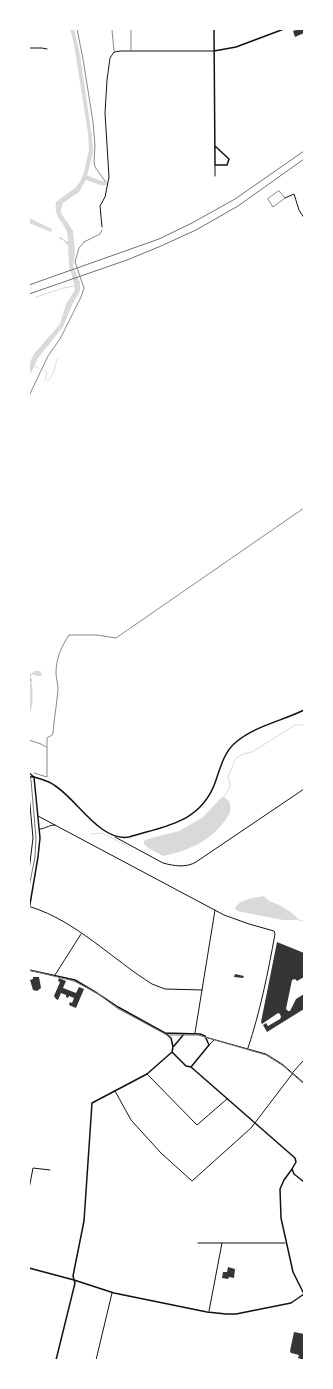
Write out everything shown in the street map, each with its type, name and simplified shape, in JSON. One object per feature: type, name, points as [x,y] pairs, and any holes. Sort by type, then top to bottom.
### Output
[{"type":"street","points":[[214,29],[215,176]]},
{"type":"street","points":[[102,227],[100,206],[105,197],[108,184],[106,113],[107,80],[110,58],[114,52],[214,51],[236,47],[284,29]]},
{"type":"street","points":[[29,48],[48,49]]},
{"type":"street","points":[[215,146],[229,159],[227,165],[215,165]]},
{"type":"street","points":[[284,198],[294,194],[299,210],[304,218]]},
{"type":"street","points":[[115,837],[129,838],[173,824],[195,812],[209,797],[223,762],[234,743],[248,734],[304,710]]},
{"type":"street","points":[[29,772],[34,777],[40,847],[29,910]]},
{"type":"street","points":[[29,777],[34,777],[56,786],[105,831],[171,866],[190,865],[202,859],[304,789]]},
{"type":"street","points":[[29,794],[33,838],[29,871]]},
{"type":"street","points":[[38,816],[215,910],[232,918],[274,931],[275,938],[254,1031],[248,1048]]},
{"type":"street","points":[[39,829],[42,829],[47,825],[56,825]]},
{"type":"street","points":[[29,906],[46,912],[81,933],[159,988],[202,990]]},
{"type":"street","points":[[195,1034],[215,910]]},
{"type":"street","points":[[54,976],[81,933]]},
{"type":"street","points":[[29,970],[75,980],[97,992],[118,1007],[165,1033],[171,1038],[173,1047],[172,1052],[147,1074],[115,1090],[92,1104],[84,1221],[73,1276],[75,1283],[56,1360]]},
{"type":"street","points":[[165,1033],[200,1034],[215,1040],[266,1054],[282,1064],[304,1083]]},
{"type":"street","points":[[173,1047],[184,1034]]},
{"type":"street","points":[[205,1036],[209,1045]]},
{"type":"street","points":[[191,1067],[215,1040]]},
{"type":"street","points":[[29,1268],[112,1292],[209,1313],[236,1314],[291,1303],[304,1294],[293,1272],[281,1218],[280,1192],[284,1180],[296,1162],[295,1158],[191,1067],[186,1066],[172,1052]]},
{"type":"street","points":[[115,1090],[131,1120],[165,1157],[192,1181],[251,1128],[304,1060]]},
{"type":"street","points":[[147,1074],[197,1125],[227,1099]]},
{"type":"street","points":[[29,1189],[33,1168],[50,1170]]},
{"type":"street","points":[[292,1169],[294,1174],[304,1182]]},
{"type":"street","points":[[198,1243],[286,1242]]},
{"type":"street","points":[[209,1313],[222,1243]]},
{"type":"street","points":[[96,1360],[112,1292]]},
{"type":"lane","points":[[131,29],[132,51]]},
{"type":"lane","points":[[112,30],[114,52]]},
{"type":"lane","points":[[279,191],[284,198],[273,207],[268,199],[279,191]]},
{"type":"path","points":[[77,29],[93,122],[95,146],[94,161],[95,166],[108,184]]},
{"type":"path","points":[[29,396],[48,356],[60,339],[81,297],[84,288],[76,266],[77,254],[82,244],[100,234],[102,227]]},
{"type":"path","points":[[29,772],[42,777],[47,777],[47,738],[53,733],[58,688],[56,672],[61,647],[69,635],[97,635],[116,638],[304,508]]},
{"type":"path","points":[[29,740],[41,744],[47,748]]},
{"type":"shaded area","points":[[70,29],[74,29],[80,55],[93,152],[86,180],[79,192],[63,203],[61,209],[61,213],[73,231],[75,253],[73,266],[80,283],[80,291],[72,305],[63,327],[38,358],[29,377],[29,365],[34,354],[60,324],[66,304],[75,290],[69,267],[68,246],[63,240],[59,239],[61,237],[68,241],[68,235],[56,209],[56,202],[75,188],[80,182],[89,150],[88,133],[74,44]]},
{"type":"shaded area","points":[[29,218],[52,229],[51,232],[29,223]]},
{"type":"shaded area","points":[[29,671],[31,674],[34,671],[40,671],[42,675],[36,676],[34,674],[31,676],[33,701],[29,714]]},
{"type":"shaded area","points":[[222,797],[229,802],[229,814],[212,835],[197,845],[163,856],[148,848],[144,844],[144,841],[148,839],[179,831],[202,818]]},
{"type":"shaded area","points":[[264,896],[270,901],[281,906],[299,920],[283,920],[237,911],[235,908],[244,901]]},
{"type":"building","points":[[304,29],[304,33],[295,37],[293,31]]},
{"type":"building","points":[[277,942],[304,953],[304,977],[297,981],[295,979],[292,980],[286,1009],[290,1011],[296,999],[304,994],[304,1009],[267,1032],[263,1025],[266,1023],[268,1026],[281,1017],[278,1013],[262,1024],[261,1022]]},
{"type":"building","points":[[235,974],[244,976],[243,978],[234,977]]},
{"type":"building","points":[[33,977],[39,977],[41,988],[37,991],[33,990],[30,980],[33,979]]},
{"type":"building","points":[[59,978],[66,981],[63,988],[76,993],[79,987],[84,989],[76,1008],[69,1005],[70,1002],[72,1003],[74,998],[69,996],[68,998],[66,995],[61,993],[58,1000],[54,996],[60,982],[58,981]]},
{"type":"building","points":[[228,1267],[235,1269],[234,1278],[222,1278],[223,1272],[227,1272]]},
{"type":"building","points":[[294,1332],[304,1334],[304,1360],[298,1358],[299,1355],[291,1353],[290,1351]]},
{"type":"waterway","points":[[85,177],[105,183]]},
{"type":"waterway","points":[[36,297],[74,286]]},
{"type":"waterway","points":[[47,381],[53,374],[57,359]]},
{"type":"waterway","points":[[33,366],[38,368]]},
{"type":"waterway","points":[[44,370],[47,374],[45,380]]},
{"type":"waterway","points":[[223,798],[230,786],[228,777],[236,758],[243,754],[252,752],[295,725],[304,725]]},
{"type":"waterway","points":[[91,834],[102,833],[129,847]]},
{"type":"waterway","points":[[299,920],[304,921]]},
{"type":"tram line","points":[[29,776],[31,780],[36,838],[35,857],[29,887]]},
{"type":"tram line","points":[[29,970],[74,981],[97,993],[117,1008],[167,1035],[198,1035],[266,1055],[282,1065],[304,1084]]},
{"type":"railway","points":[[29,285],[159,239],[192,223],[235,199],[304,151]]},
{"type":"railway","points":[[29,294],[127,260],[196,230],[238,206],[304,159]]}]
